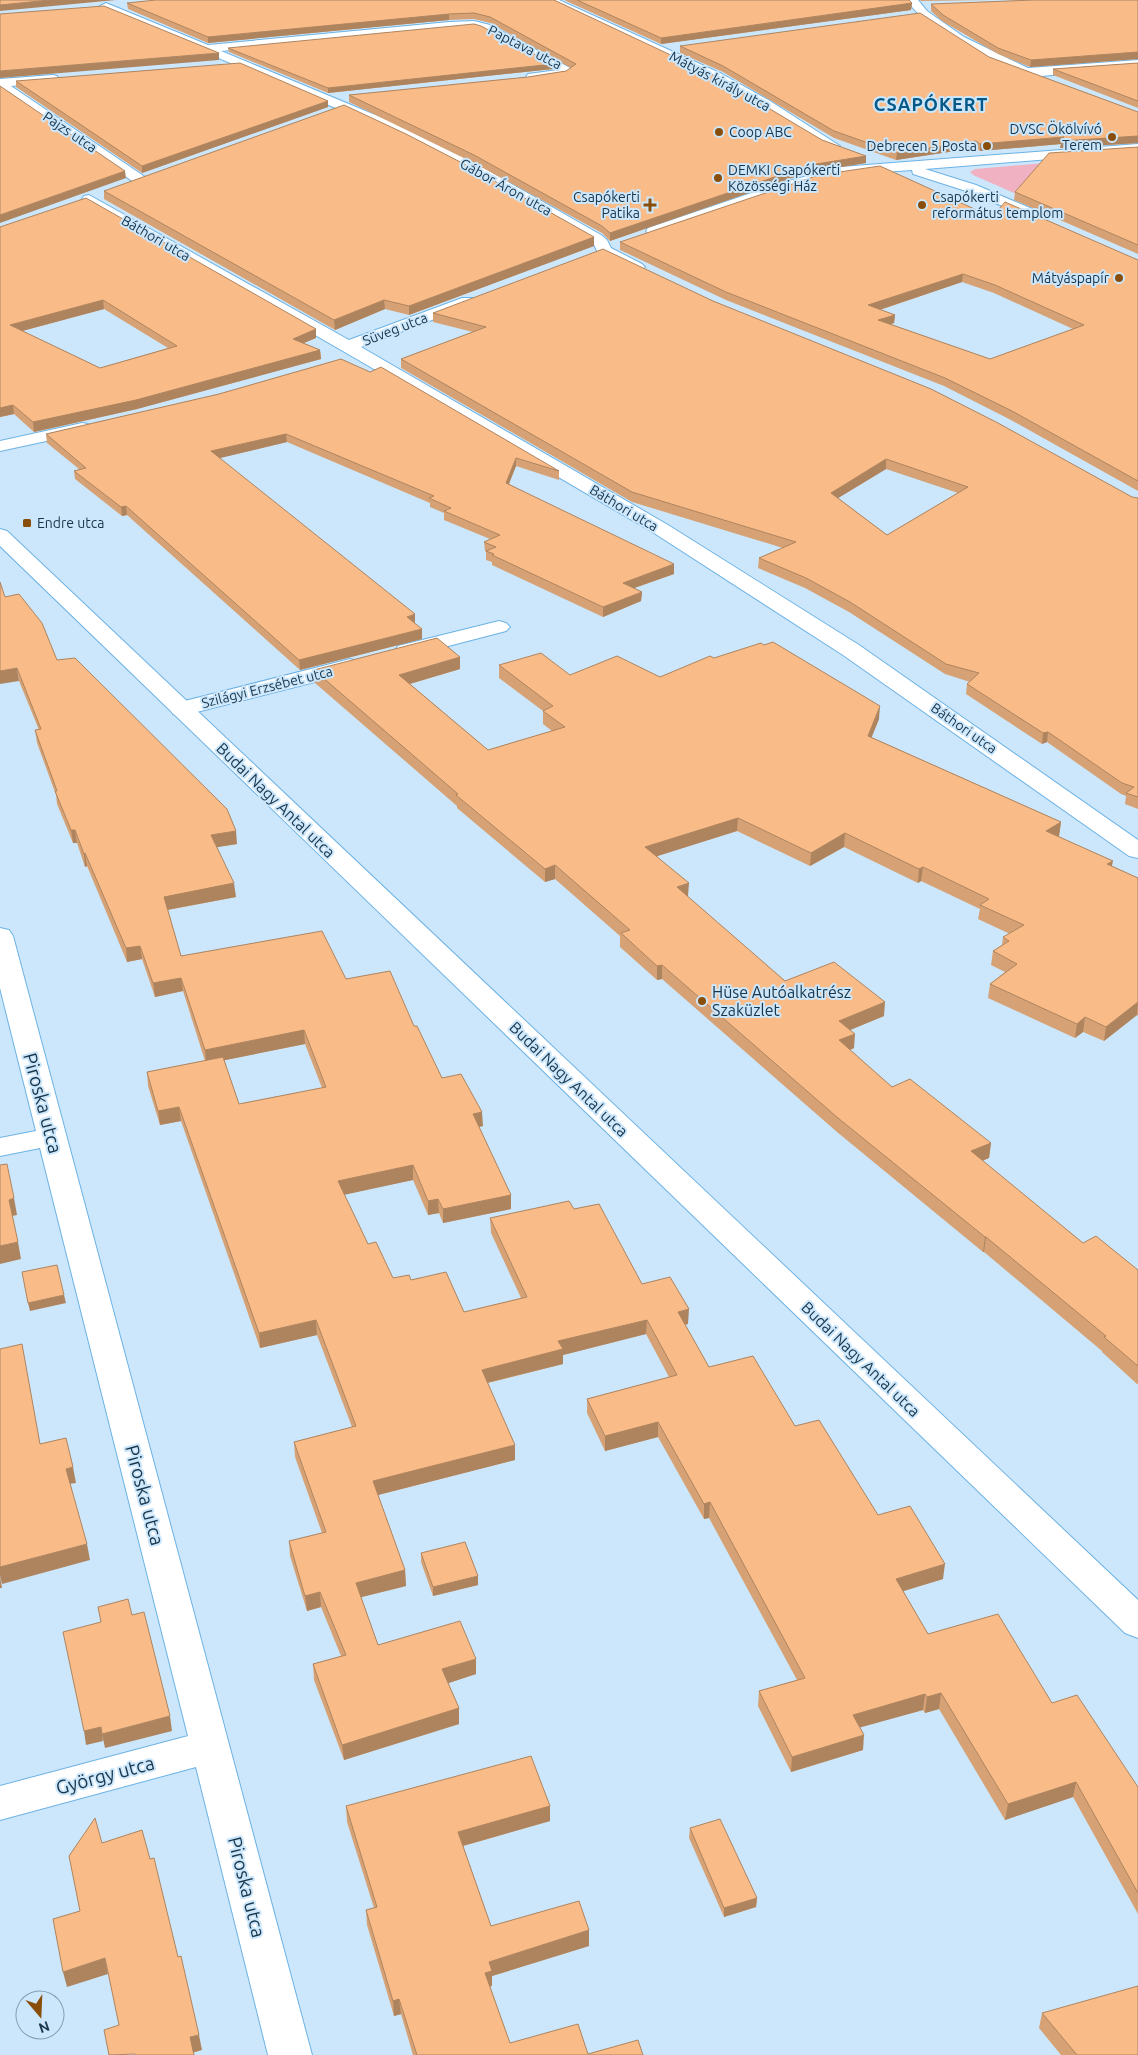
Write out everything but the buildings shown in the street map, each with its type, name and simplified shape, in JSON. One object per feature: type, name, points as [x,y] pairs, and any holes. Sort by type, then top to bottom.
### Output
[{"type":"street","name":"Mátyás király utca","points":[[550,0],[725,80],[817,138],[842,149]]},
{"type":"street","points":[[134,4],[101,6],[210,49],[328,106],[356,96]]},
{"type":"street","points":[[908,15],[920,6],[983,53],[1052,82]]},
{"type":"street","name":"Paptava utca","points":[[210,49],[474,24],[486,27],[568,70],[562,73],[518,79]]},
{"type":"street","points":[[660,50],[678,47]]},
{"type":"street","points":[[214,66],[244,64]]},
{"type":"street","points":[[1025,72],[1138,64]]},
{"type":"street","points":[[1,86],[61,78]]},
{"type":"street","name":"Pajzs utca","points":[[1,86],[144,178],[123,186]]},
{"type":"street","name":"Gábor Áron utca","points":[[328,106],[345,107],[392,127],[468,165],[596,238],[602,243],[604,250],[648,273]]},
{"type":"street","points":[[638,237],[814,177],[850,170],[1138,148]]},
{"type":"street","points":[[858,155],[971,188],[1053,224]]},
{"type":"street","name":"Báthori utca","points":[[106,192],[84,200],[348,354],[661,529],[850,650],[1138,851]]},
{"type":"street","points":[[586,257],[622,242]]},
{"type":"street","name":"Süveg utca","points":[[348,354],[486,294]]},
{"type":"street","points":[[0,446],[100,424]]},
{"type":"street","name":"Budai Nagy Antal utca","points":[[0,535],[1138,1624]]},
{"type":"street","name":"Szilágyi Erzsébet utca","points":[[181,709],[499,627]]},
{"type":"street","name":"Piroska utca","points":[[0,936],[290,2055]]},
{"type":"street","points":[[0,1147],[52,1137]]},
{"type":"street","name":"György utca","points":[[0,1803],[211,1746]]},
{"type":"shaded area","points":[[1056,162],[1107,234],[970,172],[975,169]]},
{"type":"place","name":"Coop ABC","points":[[719,132]]},
{"type":"place","name":"DVSC Ökölvívó Terem","points":[[1112,137]]},
{"type":"place","name":"Debrecen 5 Posta","points":[[987,146]]},
{"type":"place","name":"DEMKI Csapókerti Közösségi Ház","points":[[718,178]]},
{"type":"place","name":"Csapókerti Patika","points":[[650,205]]},
{"type":"place","name":"Csapókerti református templom","points":[[922,205]]},
{"type":"place","name":"Mátyáspapír","points":[[1119,278]]},
{"type":"place","name":"Endre utca","points":[[27,523]]},
{"type":"place","name":"Hüse Autóalkatrész Szaküzlet","points":[[702,1001]]},
{"type":"district","name":"CSAPÓKERT","points":[[931,104]]}]
